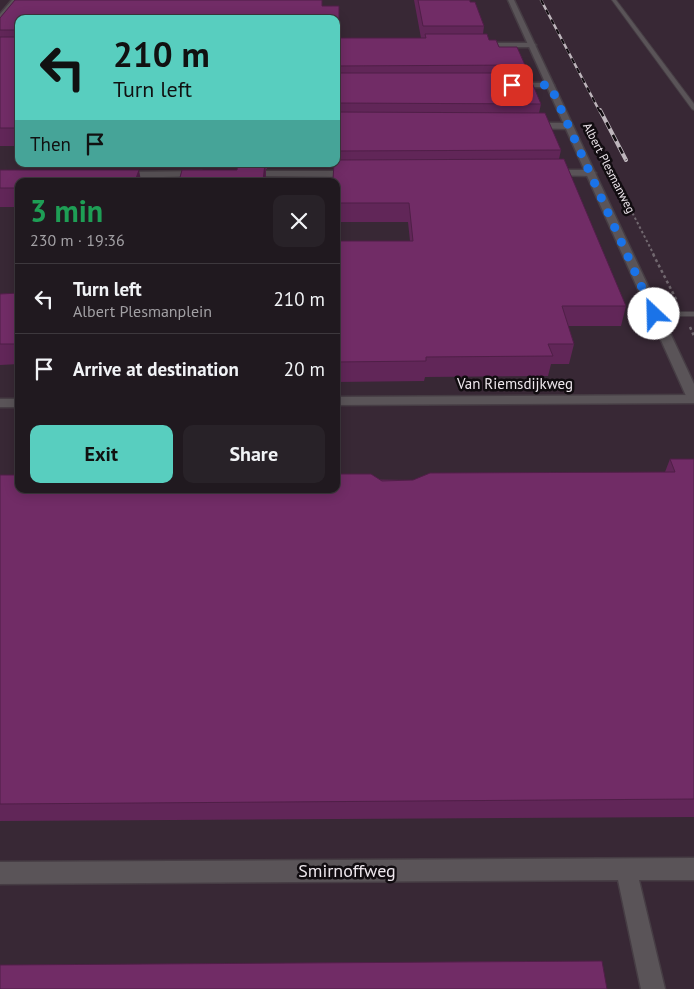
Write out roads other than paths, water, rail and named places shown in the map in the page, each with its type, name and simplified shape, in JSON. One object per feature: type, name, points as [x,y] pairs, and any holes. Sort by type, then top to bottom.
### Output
[{"type":"street","points":[[0,18],[15,0]]},
{"type":"street","name":"Albert Plesmanweg","points":[[511,0],[694,399]]},
{"type":"street","points":[[472,45],[532,45]]},
{"type":"street","points":[[502,85],[550,85]]},
{"type":"street","points":[[521,126],[569,126]]},
{"type":"street","points":[[542,173],[591,173]]},
{"type":"street","points":[[108,175],[217,174]]},
{"type":"street","points":[[236,174],[364,174]]},
{"type":"street","name":"Van Riemsdijkweg","points":[[340,401],[694,399]]},
{"type":"street","points":[[0,403],[15,403]]},
{"type":"street","points":[[626,869],[653,989]]},
{"type":"street","name":"Smirnoffweg","points":[[0,873],[694,869]]},
{"type":"lane","points":[[614,0],[694,108]]},
{"type":"lane","points":[[654,314],[694,314]]},
{"type":"railway","points":[[541,0],[600,112]]},
{"type":"railway","points":[[600,110],[626,160]]}]
